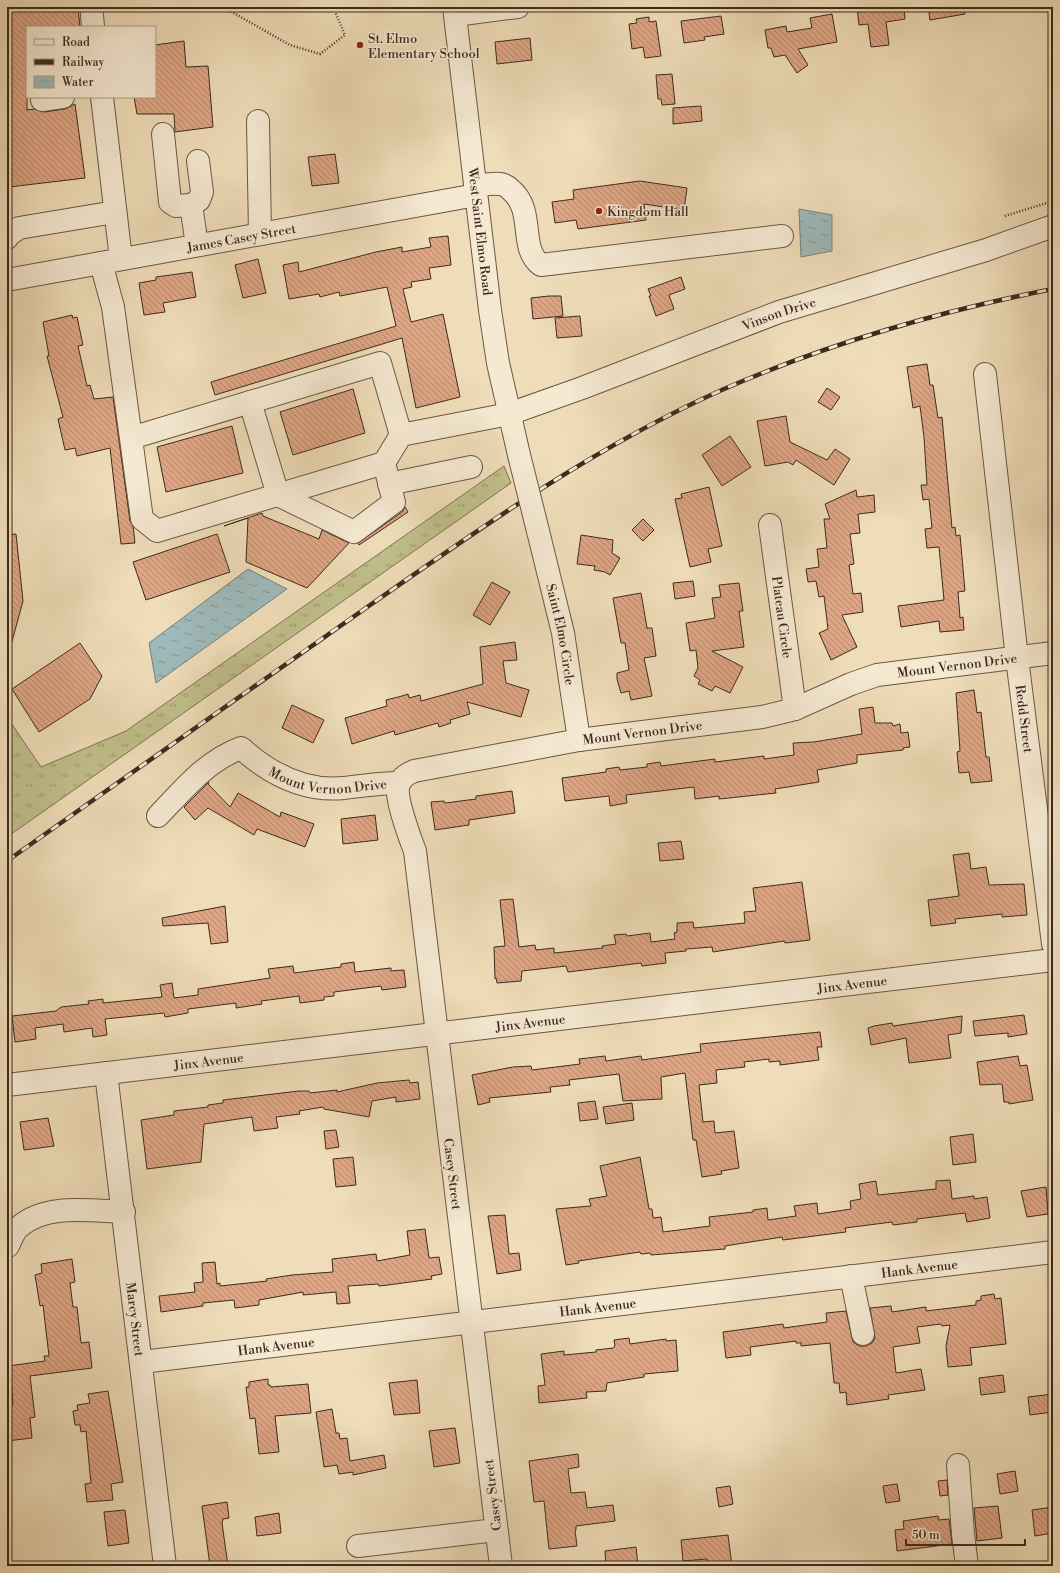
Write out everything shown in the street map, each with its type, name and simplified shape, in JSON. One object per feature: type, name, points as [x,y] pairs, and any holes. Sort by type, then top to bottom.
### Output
[{"type":"street","points":[[455,11],[518,7]]},
{"type":"street","name":"West Saint Elmo Road","points":[[455,11],[491,318],[498,363],[519,454]]},
{"type":"street","points":[[102,98],[115,212],[111,261],[113,306],[142,519],[157,531],[384,463],[401,435],[380,363],[131,438]]},
{"type":"street","points":[[258,121],[260,234]]},
{"type":"street","points":[[162,134],[170,202],[176,206],[191,205],[199,200],[202,192],[198,161]]},
{"type":"street","name":"James Casey Street","points":[[7,280],[260,234],[500,184],[506,186],[516,194],[524,208],[532,256],[541,265],[782,236]]},
{"type":"street","points":[[191,205],[197,245]]},
{"type":"street","points":[[7,238],[10,234],[20,228],[115,212]]},
{"type":"street","name":"Vinson Drive","points":[[401,435],[509,414],[582,388],[779,312],[986,250],[1053,226]]},
{"type":"street","name":"Redd Street","points":[[984,374],[1017,658],[1053,944]]},
{"type":"street","points":[[250,402],[278,495],[354,532],[394,502],[384,463]]},
{"type":"street","name":"Saint Elmo Circle","points":[[519,454],[564,634],[579,740]]},
{"type":"street","points":[[389,484],[471,467]]},
{"type":"street","name":"Plateau Circle","points":[[770,525],[795,709]]},
{"type":"street","name":"Mount Vernon Drive","points":[[158,816],[198,775],[219,759],[241,748],[259,764],[273,773],[300,784],[328,788],[379,783],[399,783],[407,774],[414,771],[579,740],[747,720],[795,709],[850,684],[877,675],[1053,653]]},
{"type":"street","name":"Casey Street","points":[[399,783],[398,796],[415,851],[501,1566]]},
{"type":"street","name":"Jinx Avenue","points":[[7,1085],[436,1032],[1053,960]]},
{"type":"street","name":"Marcy Street","points":[[106,1073],[166,1566]]},
{"type":"street","points":[[8,1246],[19,1227],[47,1212],[70,1210],[124,1212]]},
{"type":"street","name":"Hank Avenue","points":[[142,1362],[1053,1252]]},
{"type":"street","points":[[851,1276],[863,1334]]},
{"type":"street","points":[[958,1465],[967,1566]]},
{"type":"street","points":[[358,1546],[496,1530]]},
{"type":"path","points":[[223,7],[290,45],[320,54],[345,35],[333,7]]},
{"type":"path","points":[[1005,216],[1053,200]]},
{"type":"green space","points":[[504,466],[511,483],[7,837],[7,717],[41,767],[126,731]]},
{"type":"water","points":[[799,209],[832,215],[832,251],[801,257]]},
{"type":"water","points":[[248,569],[287,589],[156,683],[149,643]]},
{"type":"building","points":[[7,7],[78,7],[80,26],[26,26],[26,98],[27,110],[34,109],[44,112],[65,109],[75,104],[85,178],[9,187],[7,171]]},
{"type":"building","points":[[857,7],[904,7],[905,19],[886,22],[889,45],[871,47],[868,24],[859,25]]},
{"type":"building","points":[[928,7],[964,7],[965,14],[930,20]]},
{"type":"building","points":[[832,14],[837,42],[798,49],[808,65],[797,73],[785,55],[774,57],[771,48],[768,48],[765,30],[786,26],[787,32],[812,28],[810,18]]},
{"type":"building","points":[[721,16],[724,34],[704,37],[705,40],[684,43],[681,21]]},
{"type":"building","points":[[649,17],[649,22],[656,21],[661,56],[645,58],[643,47],[632,49],[629,24],[637,23],[636,19]]},
{"type":"building","points":[[530,38],[532,60],[497,64],[495,42]]},
{"type":"building","points":[[184,41],[186,67],[208,66],[213,127],[175,132],[174,114],[137,114],[134,98],[156,98],[156,45]]},
{"type":"building","points":[[672,74],[675,104],[662,105],[661,99],[658,99],[656,75]]},
{"type":"building","points":[[701,106],[702,121],[673,124],[673,108]]},
{"type":"building","points":[[335,154],[339,183],[312,186],[308,157]]},
{"type":"building","name":"Kingdom Hall","points":[[640,181],[687,188],[684,210],[644,204],[646,220],[578,229],[576,220],[555,223],[552,202],[574,199],[573,190]]},
{"type":"building","points":[[448,236],[451,265],[429,268],[431,279],[411,282],[412,287],[403,289],[411,322],[443,314],[460,397],[416,408],[402,338],[215,395],[211,382],[396,326],[387,287],[340,296],[339,292],[320,297],[319,294],[289,299],[283,265],[298,262],[299,272],[376,252],[402,247],[402,252],[431,247],[429,238]]},
{"type":"building","points":[[258,259],[266,293],[243,298],[235,265]]},
{"type":"building","points":[[192,272],[196,297],[163,303],[165,312],[144,315],[139,283],[156,280],[156,277]]},
{"type":"building","points":[[681,277],[685,289],[669,295],[674,309],[656,316],[648,289]]},
{"type":"building","points":[[561,296],[563,316],[533,319],[531,298]]},
{"type":"building","points":[[72,315],[73,318],[77,317],[83,345],[78,346],[87,386],[90,385],[94,399],[113,397],[130,521],[133,526],[135,543],[121,544],[110,448],[77,456],[75,448],[65,450],[58,419],[63,417],[47,356],[49,356],[43,322]]},
{"type":"building","points":[[580,316],[582,336],[557,338],[555,318]]},
{"type":"building","points":[[927,364],[930,385],[933,385],[938,418],[942,417],[952,528],[955,527],[956,536],[960,535],[965,591],[958,592],[960,618],[963,617],[964,630],[940,632],[939,621],[901,627],[898,606],[944,600],[939,547],[927,548],[925,529],[932,528],[929,499],[923,500],[921,485],[927,485],[924,437],[920,406],[913,408],[907,367]]},
{"type":"building","points":[[827,388],[840,397],[831,410],[818,402]]},
{"type":"building","points":[[353,389],[365,433],[293,455],[280,412]]},
{"type":"building","points":[[786,416],[790,442],[827,460],[835,449],[850,459],[834,485],[796,460],[793,465],[788,462],[765,466],[757,421]]},
{"type":"building","points":[[232,426],[243,473],[166,492],[157,447]]},
{"type":"building","points":[[730,436],[751,467],[722,486],[702,455]]},
{"type":"building","points":[[709,487],[722,546],[708,549],[711,562],[690,567],[675,499],[682,498],[681,494]]},
{"type":"building","points":[[856,490],[857,497],[874,495],[875,512],[858,514],[860,533],[850,534],[854,564],[849,565],[853,594],[861,593],[863,612],[842,615],[857,647],[831,660],[819,633],[828,629],[824,596],[819,597],[816,581],[808,582],[806,569],[819,567],[817,549],[827,548],[824,519],[830,519],[825,504]]},
{"type":"building","points":[[405,507],[408,512],[359,545],[358,543],[402,512]]},
{"type":"building","points":[[262,513],[263,516],[319,539],[322,530],[349,543],[307,588],[246,562],[248,518],[224,526]]},
{"type":"building","points":[[643,519],[654,530],[643,541],[632,530]]},
{"type":"building","points":[[16,534],[23,601],[11,645],[7,644],[7,535]]},
{"type":"building","points":[[217,534],[230,572],[146,600],[133,562]]},
{"type":"building","points":[[581,535],[613,540],[612,553],[620,558],[610,575],[605,572],[594,570],[595,566],[577,564]]},
{"type":"building","points":[[693,581],[695,596],[675,599],[673,583]]},
{"type":"building","points":[[492,582],[510,592],[490,625],[473,615]]},
{"type":"building","points":[[739,583],[743,611],[739,611],[744,647],[712,651],[743,667],[730,693],[715,686],[712,691],[698,684],[700,680],[694,676],[698,668],[696,650],[690,651],[686,623],[715,618],[712,598],[721,597],[719,585]]},
{"type":"building","points":[[641,593],[647,628],[652,628],[656,656],[644,658],[652,696],[631,700],[629,691],[621,693],[617,679],[617,673],[629,670],[625,643],[621,643],[613,598]]},
{"type":"building","points":[[515,642],[517,660],[503,661],[506,683],[529,690],[521,717],[467,702],[470,714],[450,720],[451,723],[439,727],[438,723],[395,735],[394,731],[352,744],[345,718],[387,706],[386,700],[408,694],[409,698],[420,695],[421,701],[483,684],[480,647]]},
{"type":"building","points":[[80,643],[102,676],[90,699],[39,732],[12,689]]},
{"type":"building","points":[[974,690],[977,713],[981,712],[986,757],[989,757],[992,781],[971,783],[969,772],[959,773],[957,752],[960,751],[956,693]]},
{"type":"building","points":[[292,705],[324,720],[313,743],[282,728]]},
{"type":"building","points":[[873,707],[875,723],[892,723],[893,726],[900,724],[901,733],[908,732],[910,747],[903,748],[903,750],[857,755],[857,763],[817,770],[819,782],[775,789],[776,793],[719,799],[719,796],[695,799],[694,787],[626,795],[627,803],[610,806],[609,796],[565,801],[562,778],[606,772],[606,769],[619,767],[620,770],[647,767],[647,764],[660,762],[661,766],[715,759],[715,762],[764,756],[764,759],[794,755],[793,743],[814,742],[862,734],[859,709]]},
{"type":"building","points":[[209,782],[208,784],[230,807],[238,793],[280,817],[281,812],[314,824],[305,847],[257,829],[254,835],[208,808],[195,820],[184,807]]},
{"type":"building","points":[[512,791],[515,813],[469,820],[469,825],[435,830],[431,802],[444,801],[445,803],[476,799],[476,796]]},
{"type":"building","points":[[375,815],[378,840],[343,844],[341,819]]},
{"type":"building","points":[[681,841],[684,859],[660,861],[658,843]]},
{"type":"building","points":[[969,853],[971,869],[986,867],[989,885],[1024,884],[1027,915],[1002,917],[1002,914],[955,919],[956,923],[931,926],[928,900],[959,896],[953,855]]},
{"type":"building","points":[[802,882],[810,940],[785,943],[784,941],[713,952],[712,947],[686,949],[686,951],[665,953],[666,963],[642,966],[641,963],[568,972],[566,966],[522,971],[521,981],[497,983],[496,978],[495,979],[494,947],[505,946],[500,900],[513,899],[519,947],[535,945],[536,950],[554,948],[554,953],[603,948],[602,946],[616,944],[614,935],[626,934],[627,936],[650,933],[651,942],[675,939],[674,933],[677,932],[677,923],[693,922],[694,928],[745,923],[744,912],[756,911],[753,888]]},
{"type":"building","points":[[225,906],[228,942],[211,944],[208,923],[163,926],[162,918]]},
{"type":"building","points":[[354,962],[355,972],[391,968],[391,971],[404,970],[406,987],[382,990],[381,986],[334,992],[334,996],[324,997],[324,1000],[300,1003],[299,996],[261,1001],[262,1004],[236,1008],[236,1003],[188,1009],[188,1013],[165,1017],[164,1013],[105,1019],[107,1035],[93,1037],[92,1028],[64,1032],[63,1024],[35,1028],[36,1039],[15,1042],[12,1016],[56,1011],[61,1007],[89,1004],[88,1001],[103,999],[103,1003],[162,997],[160,985],[172,983],[174,998],[198,995],[198,989],[270,978],[268,969],[293,966],[294,973],[341,967],[341,964]]},
{"type":"building","points":[[1024,1015],[1027,1034],[1008,1037],[1008,1033],[975,1036],[973,1021]]},
{"type":"building","points":[[962,1016],[961,1033],[948,1035],[951,1058],[909,1063],[906,1038],[871,1045],[868,1028],[874,1026],[892,1023],[893,1026]]},
{"type":"building","points":[[820,1032],[822,1047],[817,1047],[819,1060],[780,1065],[780,1061],[769,1062],[769,1059],[744,1062],[745,1067],[716,1070],[717,1083],[699,1085],[703,1122],[714,1121],[715,1133],[734,1131],[739,1168],[721,1171],[722,1174],[702,1177],[696,1140],[693,1140],[685,1073],[661,1077],[662,1099],[623,1101],[619,1074],[569,1080],[570,1085],[550,1087],[551,1092],[489,1098],[490,1102],[478,1105],[472,1075],[513,1067],[531,1066],[532,1070],[580,1064],[579,1059],[605,1056],[606,1061],[641,1056],[642,1060],[701,1052],[700,1044]]},
{"type":"building","points":[[1018,1056],[1020,1066],[1027,1065],[1033,1100],[1009,1104],[1009,1102],[1004,1102],[1002,1084],[980,1085],[977,1062]]},
{"type":"building","points":[[409,1080],[410,1083],[418,1082],[420,1099],[396,1102],[396,1097],[372,1101],[369,1117],[324,1109],[323,1107],[299,1111],[300,1114],[276,1117],[278,1128],[254,1131],[252,1117],[204,1124],[201,1162],[147,1169],[141,1120],[174,1115],[174,1111],[208,1107],[208,1105],[223,1103],[223,1100],[299,1091],[309,1091],[310,1093],[337,1090],[337,1092],[377,1083]]},
{"type":"building","points":[[595,1101],[598,1119],[580,1121],[578,1103]]},
{"type":"building","points":[[632,1103],[634,1120],[606,1124],[603,1107]]},
{"type":"building","points":[[48,1118],[54,1146],[24,1150],[20,1122]]},
{"type":"building","points":[[336,1130],[339,1147],[326,1149],[324,1131]]},
{"type":"building","points":[[973,1134],[976,1162],[953,1165],[950,1137]]},
{"type":"building","points":[[353,1157],[356,1185],[336,1187],[333,1159]]},
{"type":"building","points":[[640,1157],[649,1209],[652,1209],[653,1218],[661,1217],[663,1232],[710,1226],[709,1217],[753,1212],[753,1210],[767,1208],[768,1220],[796,1216],[794,1206],[817,1203],[818,1214],[851,1209],[850,1201],[861,1199],[859,1184],[876,1181],[878,1195],[936,1189],[936,1181],[950,1180],[952,1199],[974,1196],[974,1199],[987,1197],[990,1218],[967,1222],[965,1213],[917,1219],[917,1222],[893,1225],[892,1222],[845,1228],[846,1232],[783,1240],[782,1237],[725,1246],[725,1249],[651,1255],[650,1253],[641,1254],[640,1252],[578,1261],[579,1263],[566,1265],[556,1209],[591,1206],[589,1199],[607,1196],[600,1166]]},
{"type":"building","points":[[1046,1187],[1048,1214],[1027,1217],[1021,1191]]},
{"type":"building","points":[[505,1215],[509,1254],[519,1253],[521,1270],[497,1274],[488,1216]]},
{"type":"building","points":[[425,1229],[429,1258],[439,1257],[442,1274],[431,1276],[432,1279],[379,1286],[378,1284],[348,1286],[350,1303],[337,1304],[336,1292],[303,1295],[303,1292],[259,1300],[259,1305],[235,1308],[234,1300],[203,1303],[203,1306],[161,1312],[159,1296],[195,1292],[194,1283],[203,1282],[202,1263],[215,1262],[217,1284],[220,1283],[220,1286],[267,1281],[266,1279],[292,1275],[333,1272],[332,1259],[376,1254],[377,1261],[410,1255],[407,1231]]},
{"type":"building","points":[[72,1259],[75,1282],[70,1283],[73,1307],[77,1307],[81,1343],[89,1342],[92,1368],[30,1376],[35,1417],[30,1418],[32,1438],[7,1441],[8,1406],[13,1405],[11,1377],[9,1377],[8,1366],[45,1361],[44,1356],[49,1356],[43,1305],[40,1306],[35,1275],[42,1273],[41,1264]]},
{"type":"building","points":[[994,1294],[995,1299],[1001,1298],[1006,1344],[970,1348],[972,1365],[948,1367],[946,1346],[950,1325],[942,1326],[941,1324],[917,1327],[920,1343],[893,1347],[896,1373],[921,1369],[925,1390],[888,1395],[889,1399],[847,1405],[846,1392],[840,1393],[839,1383],[834,1383],[830,1343],[801,1346],[801,1343],[796,1343],[796,1341],[750,1347],[751,1355],[726,1358],[723,1332],[783,1324],[784,1328],[827,1322],[826,1313],[846,1311],[853,1342],[859,1346],[865,1346],[872,1343],[875,1338],[870,1308],[891,1306],[892,1312],[926,1307],[926,1311],[976,1305],[976,1301],[981,1300],[981,1296]]},
{"type":"building","points":[[629,1338],[630,1344],[666,1339],[666,1341],[676,1340],[678,1371],[644,1374],[644,1377],[607,1383],[606,1391],[586,1392],[587,1398],[539,1403],[538,1386],[545,1385],[541,1354],[564,1351],[564,1355],[596,1352],[596,1350],[613,1348],[615,1346],[614,1340]]},
{"type":"building","points":[[1003,1375],[1005,1392],[981,1395],[979,1378]]},
{"type":"building","points":[[268,1379],[268,1385],[271,1387],[308,1384],[311,1413],[275,1416],[279,1452],[259,1454],[255,1418],[250,1419],[246,1387],[249,1387],[249,1382]]},
{"type":"building","points":[[417,1380],[420,1413],[394,1415],[389,1383]]},
{"type":"building","points":[[108,1391],[123,1482],[111,1484],[113,1500],[87,1502],[85,1484],[91,1483],[86,1431],[81,1432],[80,1425],[75,1425],[73,1411],[78,1410],[77,1405],[90,1403],[88,1394]]},
{"type":"building","points":[[1053,1394],[1053,1412],[1030,1415],[1028,1397]]},
{"type":"building","points":[[332,1409],[336,1433],[339,1433],[340,1439],[347,1438],[350,1461],[384,1455],[386,1468],[353,1475],[353,1472],[339,1474],[337,1465],[324,1467],[316,1412]]},
{"type":"building","points":[[455,1428],[460,1463],[434,1467],[429,1431]]},
{"type":"building","points":[[578,1454],[579,1467],[568,1469],[571,1493],[585,1492],[587,1508],[613,1505],[615,1521],[576,1526],[577,1546],[549,1549],[544,1501],[534,1502],[529,1461]]},
{"type":"building","points":[[1015,1471],[1018,1491],[1000,1494],[997,1474]]},
{"type":"building","points":[[947,1480],[948,1495],[940,1496],[938,1481]]},
{"type":"building","points":[[897,1484],[900,1501],[886,1503],[883,1486]]},
{"type":"building","points":[[730,1486],[733,1504],[719,1507],[716,1488]]},
{"type":"building","points":[[227,1502],[229,1518],[223,1519],[222,1523],[228,1566],[210,1566],[202,1506]]},
{"type":"building","points":[[998,1506],[1002,1538],[977,1541],[974,1508]]},
{"type":"building","points":[[1053,1507],[1053,1533],[1035,1536],[1032,1510]]},
{"type":"building","points":[[125,1510],[129,1543],[108,1546],[104,1512]]},
{"type":"building","points":[[279,1513],[281,1533],[257,1536],[255,1517]]},
{"type":"building","points":[[938,1516],[939,1520],[949,1519],[952,1544],[897,1551],[895,1530],[904,1529],[903,1521]]},
{"type":"building","points":[[728,1535],[732,1566],[708,1566],[707,1559],[683,1561],[681,1540]]},
{"type":"building","points":[[636,1547],[638,1566],[606,1566],[605,1551]]},
{"type":"railway","points":[[7,861],[500,515],[587,460],[632,435],[677,411],[724,389],[804,357],[927,318],[969,307],[1053,289]]},
{"type":"place","name":"St. Elmo Elementary School","points":[[360,45]]},
{"type":"place","name":"Kingdom Hall","points":[[599,211]]}]
